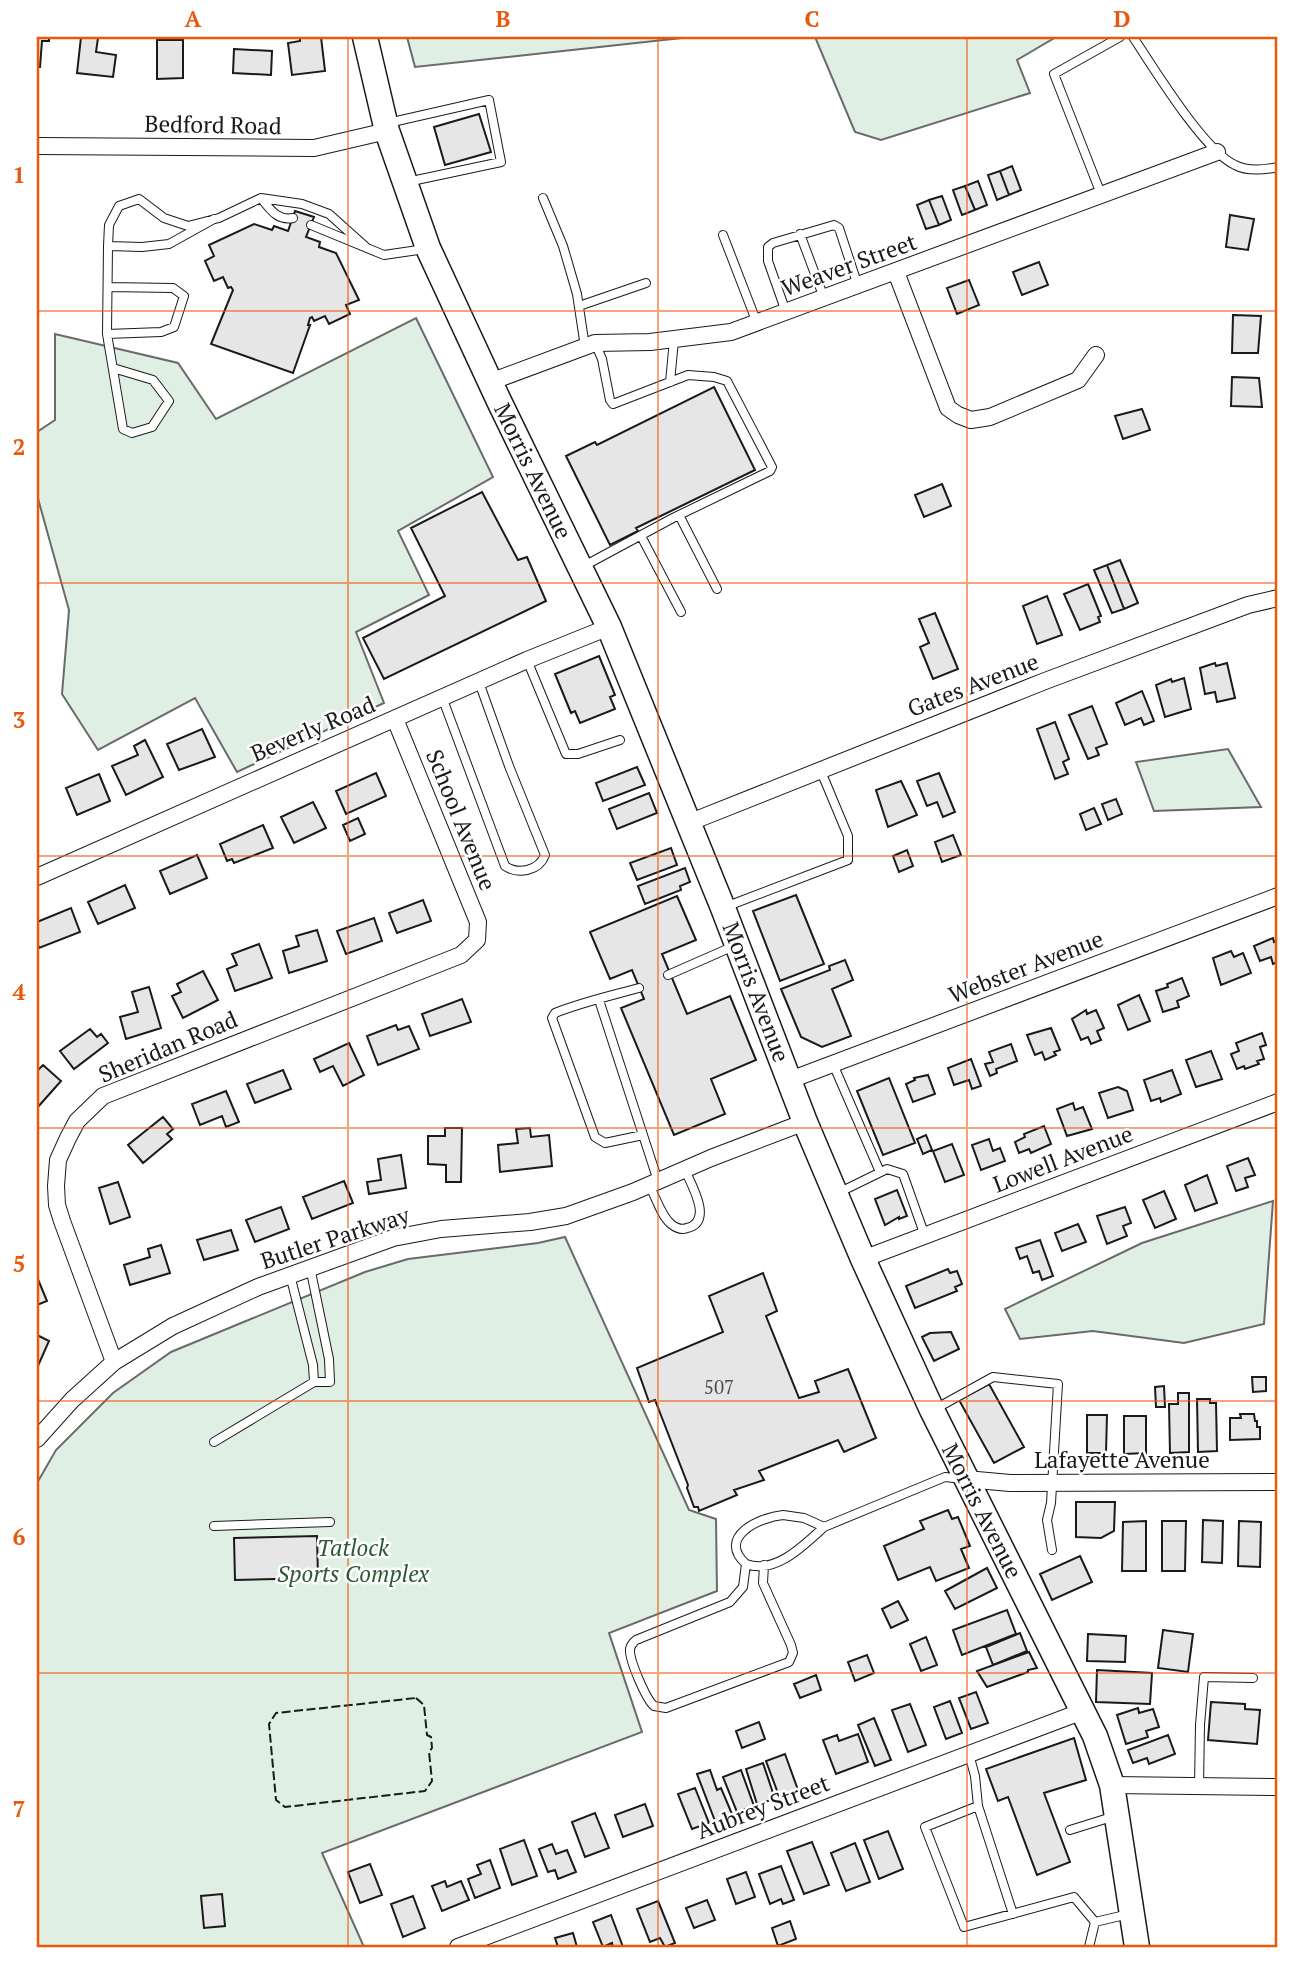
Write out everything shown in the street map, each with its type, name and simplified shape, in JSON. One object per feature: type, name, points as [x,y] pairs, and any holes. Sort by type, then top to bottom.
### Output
[{"type":"main road","name":"Morris Avenue","points":[[365,37],[386,127],[428,248],[609,628],[723,908],[805,1122],[863,1259],[932,1410],[1095,1736],[1112,1785],[1118,1815],[1137,1947]]},
{"type":"street","name":"Bedford Road","points":[[37,146],[314,148],[386,127]]},
{"type":"street","name":"Weaver Street","points":[[490,382],[590,345],[674,340],[731,332],[1217,152]]},
{"type":"street","points":[[896,272],[948,408],[958,415],[971,420],[990,417],[1078,380],[1096,355]]},
{"type":"street","name":"Gates Avenue","points":[[688,823],[820,769],[1248,605],[1278,598]]},
{"type":"street","name":"Beverly Road","points":[[37,877],[442,697],[609,628]]},
{"type":"street","name":"School Avenue","points":[[395,719],[478,922],[477,940]]},
{"type":"street","name":"Webster Avenue","points":[[790,1080],[1278,896]]},
{"type":"street","name":"Sheridan Road","points":[[114,1362],[57,1205],[58,1160],[77,1121],[103,1096],[461,955],[477,940]]},
{"type":"street","name":"Lowell Avenue","points":[[863,1259],[1278,1102]]},
{"type":"street","name":"Butler Parkway","points":[[40,1430],[114,1362],[173,1325],[215,1305],[393,1238],[442,1228],[530,1222],[566,1216],[805,1122]]},
{"type":"street","name":"Lafayette Avenue","points":[[966,1479],[1010,1483],[1278,1482]]},
{"type":"street","name":"Aubrey Street","points":[[458,1947],[1083,1711]]},
{"type":"street","points":[[1112,1785],[1278,1787]]},
{"type":"lane","points":[[1101,194],[1054,74],[1120,37]]},
{"type":"lane","points":[[1133,37],[1160,79],[1217,152],[1234,165],[1247,169],[1278,167]]},
{"type":"lane","points":[[386,127],[489,100],[501,162],[404,183]]},
{"type":"lane","points":[[108,246],[142,247],[169,244],[214,219],[261,198],[302,204],[329,214],[367,248]]},
{"type":"lane","points":[[261,198],[273,214],[285,219],[293,218]]},
{"type":"lane","points":[[543,198],[563,246],[590,345],[602,359],[613,404],[688,375],[727,381],[772,467],[770,471],[579,568]]},
{"type":"lane","points":[[113,368],[153,380],[169,401],[152,427],[132,433],[123,429],[107,334],[109,225],[118,206],[139,199],[164,218],[188,226],[214,219]]},
{"type":"lane","points":[[311,225],[384,255],[428,248]]},
{"type":"lane","points":[[786,312],[767,253],[768,247],[773,243],[828,225],[839,228],[858,286]]},
{"type":"lane","points":[[723,234],[757,323]]},
{"type":"lane","points":[[800,234],[824,298]]},
{"type":"lane","points":[[579,306],[646,283]]},
{"type":"lane","points":[[107,334],[161,332],[174,327],[184,296],[173,288],[108,287]]},
{"type":"lane","points":[[670,382],[674,340]]},
{"type":"lane","points":[[679,515],[717,589]]},
{"type":"lane","points":[[641,536],[681,612]]},
{"type":"lane","points":[[527,660],[566,754],[578,754],[620,740]]},
{"type":"lane","points":[[442,697],[505,866],[517,871],[527,871],[542,861],[545,855],[479,681]]},
{"type":"lane","points":[[723,908],[848,860],[848,836],[820,769]]},
{"type":"lane","points":[[668,975],[737,945]]},
{"type":"lane","points":[[639,988],[599,1000],[591,999],[555,1013],[552,1018],[595,1138],[605,1143],[643,1135]]},
{"type":"lane","points":[[599,1000],[643,1135],[654,1183],[668,1221],[677,1228],[689,1228],[698,1221],[700,1210],[685,1170]]},
{"type":"lane","points":[[833,1064],[880,1172]]},
{"type":"lane","points":[[836,1194],[887,1169],[903,1174],[925,1236]]},
{"type":"lane","points":[[214,1442],[314,1382],[330,1382],[329,1359],[310,1267]]},
{"type":"lane","points":[[290,1275],[313,1365],[314,1382]]},
{"type":"lane","points":[[932,1410],[993,1377],[1058,1384],[1047,1520],[1052,1550]]},
{"type":"lane","points":[[746,1564],[764,1565],[791,1556],[824,1527],[945,1477],[966,1479]]},
{"type":"lane","points":[[764,1565],[763,1583],[791,1645],[793,1653],[789,1662],[666,1708],[654,1706],[645,1694],[631,1653],[632,1644],[736,1598],[745,1582],[746,1564],[737,1552],[735,1544],[744,1530],[774,1516],[794,1516],[824,1527]]},
{"type":"lane","points":[[214,1526],[330,1522]]},
{"type":"lane","points":[[1199,1786],[1204,1677],[1253,1678]]},
{"type":"lane","points":[[969,1753],[978,1806],[1013,1914]]},
{"type":"lane","points":[[978,1806],[925,1827],[964,1927],[1074,1897],[1095,1922]]},
{"type":"lane","points":[[1070,1830],[1118,1815]]},
{"type":"lane","points":[[1095,1922],[1132,1913]]},
{"type":"lane","points":[[1088,1947],[1095,1922]]},
{"type":"green space","points":[[407,37],[691,37],[415,67]]},
{"type":"green space","points":[[815,37],[1056,37],[1017,60],[1030,93],[881,140],[855,132]]},
{"type":"green space","points":[[416,318],[493,477],[398,531],[429,595],[356,632],[384,703],[237,772],[195,698],[98,750],[62,694],[69,610],[37,495],[37,432],[55,420],[55,334],[178,363],[216,419]]},
{"type":"green space","points":[[1228,749],[1261,807],[1154,811],[1136,762]]},
{"type":"green space","points":[[1273,1201],[1264,1324],[1184,1343],[1093,1331],[1020,1339],[1005,1309],[1142,1243]]},
{"type":"green space","name":"Tatlock Sports Complex","points":[[565,1237],[689,1510],[716,1519],[717,1591],[609,1633],[642,1732],[322,1853],[364,1947],[37,1947],[37,1483],[56,1450],[113,1393],[171,1352],[365,1272],[408,1259],[538,1243]]},
{"type":"building","points":[[37,37],[49,37],[49,41],[42,41],[40,67],[37,67]]},
{"type":"building","points":[[81,37],[98,38],[96,52],[116,55],[113,77],[77,73]]},
{"type":"building","points":[[300,37],[321,37],[325,71],[292,75],[288,43],[300,41]]},
{"type":"building","points":[[157,40],[183,40],[183,78],[157,79]]},
{"type":"building","points":[[234,49],[272,51],[271,75],[233,73]]},
{"type":"building","points":[[479,114],[491,152],[445,165],[434,127]]},
{"type":"building","points":[[1012,166],[1021,190],[1009,195],[1000,171]]},
{"type":"building","points":[[1000,171],[1009,195],[997,200],[988,175]]},
{"type":"building","points":[[978,181],[987,205],[975,210],[965,186]]},
{"type":"building","points":[[965,186],[975,210],[962,215],[953,190]]},
{"type":"building","points":[[942,196],[951,220],[939,225],[929,200]]},
{"type":"building","points":[[929,200],[939,225],[926,229],[917,205]]},
{"type":"building","points":[[295,211],[314,217],[306,237],[320,242],[319,247],[336,253],[359,300],[346,305],[350,314],[329,324],[325,316],[314,321],[310,318],[293,373],[211,344],[233,290],[228,288],[223,277],[214,281],[205,261],[214,256],[209,245],[254,224],[272,230],[274,226],[288,231]]},
{"type":"building","points":[[1230,215],[1254,219],[1248,250],[1226,247]]},
{"type":"building","points":[[1039,262],[1048,285],[1022,295],[1013,272]]},
{"type":"building","points":[[969,280],[979,305],[957,314],[947,288]]},
{"type":"building","points":[[1233,315],[1261,316],[1258,353],[1232,353]]},
{"type":"building","points":[[1232,377],[1259,378],[1262,407],[1231,406]]},
{"type":"building","points":[[714,387],[755,470],[636,528],[638,531],[610,545],[566,456],[595,442],[597,445]]},
{"type":"building","points":[[1142,409],[1150,430],[1123,439],[1115,416]]},
{"type":"building","points":[[942,484],[951,506],[924,517],[915,495]]},
{"type":"building","points":[[482,492],[518,560],[527,557],[546,601],[384,679],[363,638],[445,596],[411,528]]},
{"type":"building","points":[[1120,560],[1138,603],[1124,609],[1107,565]]},
{"type":"building","points":[[1107,565],[1124,609],[1112,613],[1094,570]]},
{"type":"building","points":[[1088,584],[1101,616],[1098,617],[1100,622],[1080,630],[1064,594]]},
{"type":"building","points":[[1047,596],[1062,635],[1037,644],[1023,606]]},
{"type":"building","points":[[935,613],[958,669],[933,679],[920,647],[929,643],[919,619]]},
{"type":"building","points":[[599,656],[615,695],[610,697],[615,709],[580,723],[575,711],[571,713],[555,674]]},
{"type":"building","points":[[1215,663],[1216,666],[1227,663],[1235,698],[1217,702],[1215,692],[1205,694],[1200,668]]},
{"type":"building","points":[[1184,678],[1191,709],[1165,717],[1156,685],[1171,679],[1172,682]]},
{"type":"building","points":[[1142,691],[1154,721],[1144,725],[1141,718],[1125,725],[1116,703]]},
{"type":"building","points":[[1092,706],[1107,744],[1096,748],[1099,755],[1088,759],[1069,715]]},
{"type":"building","points":[[1055,722],[1069,759],[1063,762],[1068,774],[1055,779],[1037,729]]},
{"type":"building","points":[[202,729],[215,757],[179,770],[167,744]]},
{"type":"building","points":[[145,740],[163,777],[126,795],[112,766],[138,755],[134,746]]},
{"type":"building","points":[[637,767],[645,785],[603,801],[596,783]]},
{"type":"building","points":[[376,773],[386,796],[346,814],[336,791]]},
{"type":"building","points":[[939,773],[955,812],[943,817],[937,802],[927,806],[917,781]]},
{"type":"building","points":[[99,774],[110,801],[77,815],[66,788]]},
{"type":"building","points":[[901,781],[917,815],[888,827],[876,790]]},
{"type":"building","points":[[649,793],[657,813],[617,829],[609,809]]},
{"type":"building","points":[[1116,799],[1122,814],[1108,820],[1102,804]]},
{"type":"building","points":[[313,802],[326,828],[294,843],[281,817]]},
{"type":"building","points":[[1094,808],[1101,824],[1086,830],[1080,814]]},
{"type":"building","points":[[358,818],[365,834],[350,841],[343,825]]},
{"type":"building","points":[[263,825],[273,848],[234,863],[232,859],[227,861],[220,844]]},
{"type":"building","points":[[953,835],[961,855],[942,862],[935,842]]},
{"type":"building","points":[[671,848],[677,865],[637,880],[630,863]]},
{"type":"building","points":[[907,850],[913,866],[899,872],[893,856]]},
{"type":"building","points":[[197,855],[207,878],[170,894],[160,871]]},
{"type":"building","points":[[685,868],[690,882],[680,886],[681,890],[645,904],[638,886]]},
{"type":"building","points":[[125,885],[135,908],[98,924],[88,902]]},
{"type":"building","points":[[796,895],[824,964],[780,981],[753,911]]},
{"type":"building","points":[[677,896],[696,940],[662,954],[687,1014],[730,996],[756,1060],[711,1079],[725,1114],[674,1135],[621,1008],[644,999],[632,970],[610,979],[590,932]]},
{"type":"building","points":[[423,900],[431,921],[397,933],[389,913]]},
{"type":"building","points":[[71,908],[80,932],[39,948],[37,922]]},
{"type":"building","points":[[374,918],[382,941],[346,954],[337,931]]},
{"type":"building","points":[[317,930],[327,961],[289,973],[283,951],[299,946],[296,936]]},
{"type":"building","points":[[1273,938],[1274,942],[1278,940],[1278,962],[1273,964],[1271,957],[1260,961],[1254,946]]},
{"type":"building","points":[[259,944],[272,978],[235,991],[227,969],[237,965],[232,954]]},
{"type":"building","points":[[1231,951],[1234,957],[1243,953],[1251,973],[1221,985],[1213,958]]},
{"type":"building","points":[[845,960],[853,980],[832,989],[851,1036],[822,1047],[801,1037],[781,989],[830,970],[829,966]]},
{"type":"building","points":[[203,971],[218,1000],[183,1018],[172,996],[181,992],[177,984]]},
{"type":"building","points":[[1182,978],[1189,996],[1177,1001],[1179,1007],[1163,1012],[1156,991]]},
{"type":"building","points":[[149,987],[161,1028],[126,1039],[120,1017],[138,1012],[132,992]]},
{"type":"building","points":[[1139,995],[1150,1021],[1128,1030],[1118,1005]]},
{"type":"building","points":[[462,999],[471,1022],[430,1036],[422,1014]]},
{"type":"building","points":[[1086,1010],[1087,1014],[1096,1010],[1104,1028],[1097,1031],[1101,1040],[1091,1044],[1088,1037],[1081,1040],[1072,1019]]},
{"type":"building","points":[[396,1025],[398,1030],[409,1026],[419,1049],[378,1065],[367,1036]]},
{"type":"building","points":[[1051,1028],[1060,1050],[1045,1060],[1042,1052],[1035,1055],[1027,1035]]},
{"type":"building","points":[[90,1029],[97,1037],[101,1034],[108,1043],[74,1069],[60,1051]]},
{"type":"building","points":[[1262,1033],[1266,1045],[1260,1047],[1264,1059],[1257,1061],[1259,1064],[1237,1069],[1231,1054],[1239,1051],[1236,1043]]},
{"type":"building","points":[[349,1043],[364,1075],[343,1086],[333,1066],[320,1072],[314,1059]]},
{"type":"building","points":[[1011,1044],[1017,1061],[996,1069],[997,1073],[990,1076],[985,1064],[993,1062],[989,1052]]},
{"type":"building","points":[[1211,1051],[1222,1079],[1196,1087],[1186,1060]]},
{"type":"building","points":[[971,1059],[981,1086],[972,1089],[969,1080],[954,1085],[948,1068]]},
{"type":"building","points":[[43,1065],[61,1081],[37,1108],[37,1071]]},
{"type":"building","points":[[283,1070],[291,1089],[255,1103],[247,1084]]},
{"type":"building","points":[[1172,1070],[1181,1094],[1161,1102],[1160,1098],[1151,1101],[1144,1080]]},
{"type":"building","points":[[928,1075],[935,1094],[913,1102],[906,1084],[915,1080],[914,1078]]},
{"type":"building","points":[[889,1078],[915,1143],[883,1155],[857,1091]]},
{"type":"building","points":[[1118,1087],[1127,1091],[1133,1110],[1108,1118],[1099,1093]]},
{"type":"building","points":[[226,1091],[239,1122],[226,1127],[222,1116],[200,1125],[192,1104]]},
{"type":"building","points":[[1073,1103],[1075,1110],[1083,1107],[1092,1129],[1067,1136],[1057,1109]]},
{"type":"building","points":[[163,1117],[173,1129],[167,1134],[172,1139],[143,1163],[128,1145]]},
{"type":"building","points":[[1044,1126],[1051,1144],[1031,1153],[1029,1149],[1019,1153],[1015,1142],[1025,1137],[1024,1134]]},
{"type":"building","points":[[445,1128],[462,1128],[461,1182],[446,1182],[446,1165],[428,1164],[428,1136],[445,1136]]},
{"type":"building","points":[[530,1128],[531,1137],[549,1135],[552,1166],[500,1172],[498,1145],[518,1143],[516,1129]]},
{"type":"building","points":[[926,1135],[932,1150],[923,1154],[917,1139]]},
{"type":"building","points":[[989,1139],[993,1151],[1000,1148],[1005,1161],[981,1170],[972,1145]]},
{"type":"building","points":[[952,1144],[964,1175],[945,1182],[933,1151]]},
{"type":"building","points":[[401,1155],[406,1188],[369,1194],[367,1182],[381,1180],[378,1159]]},
{"type":"building","points":[[1248,1158],[1255,1175],[1245,1178],[1248,1187],[1236,1191],[1227,1166]]},
{"type":"building","points":[[1207,1175],[1217,1203],[1195,1211],[1185,1185]]},
{"type":"building","points":[[344,1181],[353,1203],[312,1219],[303,1197]]},
{"type":"building","points":[[118,1182],[130,1217],[110,1224],[99,1188]]},
{"type":"building","points":[[897,1190],[907,1216],[899,1217],[885,1225],[875,1199]]},
{"type":"building","points":[[1164,1191],[1176,1219],[1155,1228],[1143,1200]]},
{"type":"building","points":[[281,1207],[289,1229],[255,1242],[246,1220]]},
{"type":"building","points":[[1125,1207],[1131,1223],[1123,1226],[1127,1236],[1107,1244],[1097,1216]]},
{"type":"building","points":[[1078,1224],[1086,1242],[1062,1251],[1055,1233]]},
{"type":"building","points":[[231,1230],[238,1250],[204,1260],[197,1240]]},
{"type":"building","points":[[1040,1240],[1053,1276],[1042,1280],[1039,1271],[1033,1273],[1027,1256],[1020,1259],[1016,1248]]},
{"type":"building","points":[[161,1245],[170,1273],[130,1285],[124,1265],[150,1257],[148,1249]]},
{"type":"building","points":[[948,1269],[950,1273],[957,1271],[962,1284],[955,1287],[957,1291],[915,1308],[906,1286]]},
{"type":"building","points":[[763,1273],[777,1311],[766,1316],[799,1398],[819,1392],[815,1381],[848,1369],[876,1438],[844,1452],[838,1440],[759,1471],[764,1480],[734,1490],[737,1495],[699,1511],[698,1507],[694,1507],[655,1400],[649,1402],[637,1368],[723,1332],[709,1296]]},
{"type":"building","points":[[37,1277],[47,1301],[37,1305]]},
{"type":"building","points":[[951,1332],[959,1349],[934,1361],[922,1337],[930,1333]]},
{"type":"building","points":[[37,1335],[49,1341],[37,1368]]},
{"type":"building","points":[[1252,1377],[1266,1377],[1266,1391],[1253,1392]]},
{"type":"building","points":[[989,1384],[1024,1447],[994,1463],[959,1400]]},
{"type":"building","points":[[1164,1386],[1165,1407],[1156,1407],[1155,1387]]},
{"type":"building","points":[[1178,1393],[1189,1393],[1189,1452],[1170,1453],[1169,1404],[1178,1404]]},
{"type":"building","points":[[1197,1399],[1210,1399],[1210,1403],[1216,1403],[1217,1451],[1198,1452]]},
{"type":"building","points":[[1240,1414],[1254,1414],[1257,1427],[1260,1427],[1260,1439],[1230,1440],[1230,1418],[1241,1418]]},
{"type":"building","points":[[1087,1415],[1107,1415],[1106,1453],[1087,1453]]},
{"type":"building","points":[[1124,1416],[1146,1416],[1146,1453],[1124,1454]]},
{"type":"building","points":[[1076,1502],[1115,1502],[1114,1531],[1101,1538],[1076,1537]]},
{"type":"building","points":[[948,1510],[952,1519],[958,1517],[970,1546],[961,1549],[969,1568],[936,1581],[930,1567],[898,1580],[884,1546],[924,1529],[920,1521]]},
{"type":"building","points":[[1203,1520],[1223,1521],[1222,1563],[1202,1562]]},
{"type":"building","points":[[1146,1521],[1146,1571],[1122,1571],[1123,1522]]},
{"type":"building","points":[[1162,1521],[1186,1521],[1185,1571],[1162,1571]]},
{"type":"building","points":[[1239,1521],[1261,1522],[1260,1567],[1238,1566]]},
{"type":"building","points":[[317,1536],[318,1578],[235,1580],[234,1538]]},
{"type":"building","points":[[1080,1556],[1092,1582],[1052,1600],[1040,1574]]},
{"type":"building","points":[[987,1568],[997,1588],[955,1609],[945,1591]]},
{"type":"building","points":[[898,1601],[908,1620],[891,1628],[882,1609]]},
{"type":"building","points":[[1007,1610],[1016,1634],[962,1655],[953,1630]]},
{"type":"building","points":[[1163,1630],[1193,1634],[1188,1672],[1158,1668]]},
{"type":"building","points":[[1020,1633],[1027,1651],[993,1665],[986,1647]]},
{"type":"building","points":[[1088,1634],[1126,1636],[1125,1662],[1087,1661]]},
{"type":"building","points":[[926,1637],[937,1665],[921,1671],[910,1644]]},
{"type":"building","points":[[1029,1652],[1037,1668],[987,1687],[977,1671]]},
{"type":"building","points":[[867,1655],[874,1673],[855,1681],[848,1662]]},
{"type":"building","points":[[1097,1670],[1152,1673],[1150,1704],[1096,1702]]},
{"type":"building","points":[[816,1675],[821,1690],[800,1698],[794,1684]]},
{"type":"building","points":[[976,1692],[988,1723],[971,1729],[959,1698]]},
{"type":"building","points":[[950,1701],[962,1733],[946,1739],[934,1707]]},
{"type":"building","points":[[1211,1702],[1245,1704],[1245,1709],[1260,1710],[1257,1744],[1208,1740]]},
{"type":"building","points":[[910,1704],[926,1745],[908,1752],[892,1710]]},
{"type":"building","points":[[1138,1708],[1139,1713],[1153,1709],[1159,1727],[1146,1731],[1148,1737],[1126,1744],[1117,1715]]},
{"type":"building","points":[[874,1718],[891,1760],[875,1766],[858,1725]]},
{"type":"building","points":[[759,1722],[765,1739],[742,1748],[736,1731]]},
{"type":"building","points":[[858,1734],[868,1762],[836,1774],[823,1740],[837,1735],[839,1741]]},
{"type":"building","points":[[1168,1735],[1175,1754],[1149,1764],[1147,1758],[1133,1763],[1128,1750]]},
{"type":"building","points":[[1074,1738],[1086,1780],[1044,1793],[1070,1862],[1037,1875],[1008,1797],[998,1801],[986,1769]]},
{"type":"building","points":[[785,1754],[798,1790],[779,1796],[766,1761]]},
{"type":"building","points":[[763,1763],[775,1799],[757,1804],[746,1769]]},
{"type":"building","points":[[710,1770],[717,1790],[721,1788],[732,1814],[715,1821],[697,1774]]},
{"type":"building","points":[[741,1770],[754,1806],[737,1812],[723,1777]]},
{"type":"building","points":[[695,1788],[709,1823],[692,1829],[678,1794]]},
{"type":"building","points":[[645,1804],[653,1826],[623,1837],[615,1815]]},
{"type":"building","points":[[595,1813],[609,1848],[585,1857],[572,1822]]},
{"type":"building","points":[[888,1831],[903,1869],[879,1879],[864,1840]]},
{"type":"building","points":[[524,1840],[537,1876],[512,1885],[500,1849]]},
{"type":"building","points":[[812,1842],[829,1885],[804,1894],[787,1851]]},
{"type":"building","points":[[855,1843],[870,1882],[846,1891],[831,1853]]},
{"type":"building","points":[[552,1844],[556,1854],[567,1850],[576,1872],[558,1879],[555,1870],[548,1872],[539,1849]]},
{"type":"building","points":[[490,1860],[500,1888],[475,1898],[468,1879],[481,1874],[477,1865]]},
{"type":"building","points":[[370,1864],[382,1895],[360,1903],[348,1872]]},
{"type":"building","points":[[781,1866],[794,1900],[783,1904],[781,1899],[770,1904],[759,1874]]},
{"type":"building","points":[[746,1872],[755,1897],[736,1904],[727,1879]]},
{"type":"building","points":[[445,1881],[447,1887],[461,1881],[469,1900],[442,1911],[432,1886]]},
{"type":"building","points":[[222,1894],[225,1926],[204,1928],[201,1896]]},
{"type":"building","points":[[413,1896],[425,1928],[403,1937],[391,1904]]},
{"type":"building","points":[[707,1900],[715,1920],[694,1928],[686,1908]]},
{"type":"building","points":[[658,1901],[675,1943],[665,1947],[660,1938],[650,1942],[637,1909]]},
{"type":"building","points":[[611,1915],[623,1947],[613,1947],[612,1943],[603,1947],[593,1922]]},
{"type":"building","points":[[790,1921],[796,1939],[778,1946],[772,1928]]},
{"type":"building","points":[[573,1933],[577,1947],[558,1947],[555,1938]]},
{"type":"fence","points":[[416,1698],[424,1705],[427,1735],[431,1737],[432,1748],[429,1752],[432,1781],[425,1791],[285,1807],[276,1800],[269,1724],[276,1713],[416,1698]]}]
